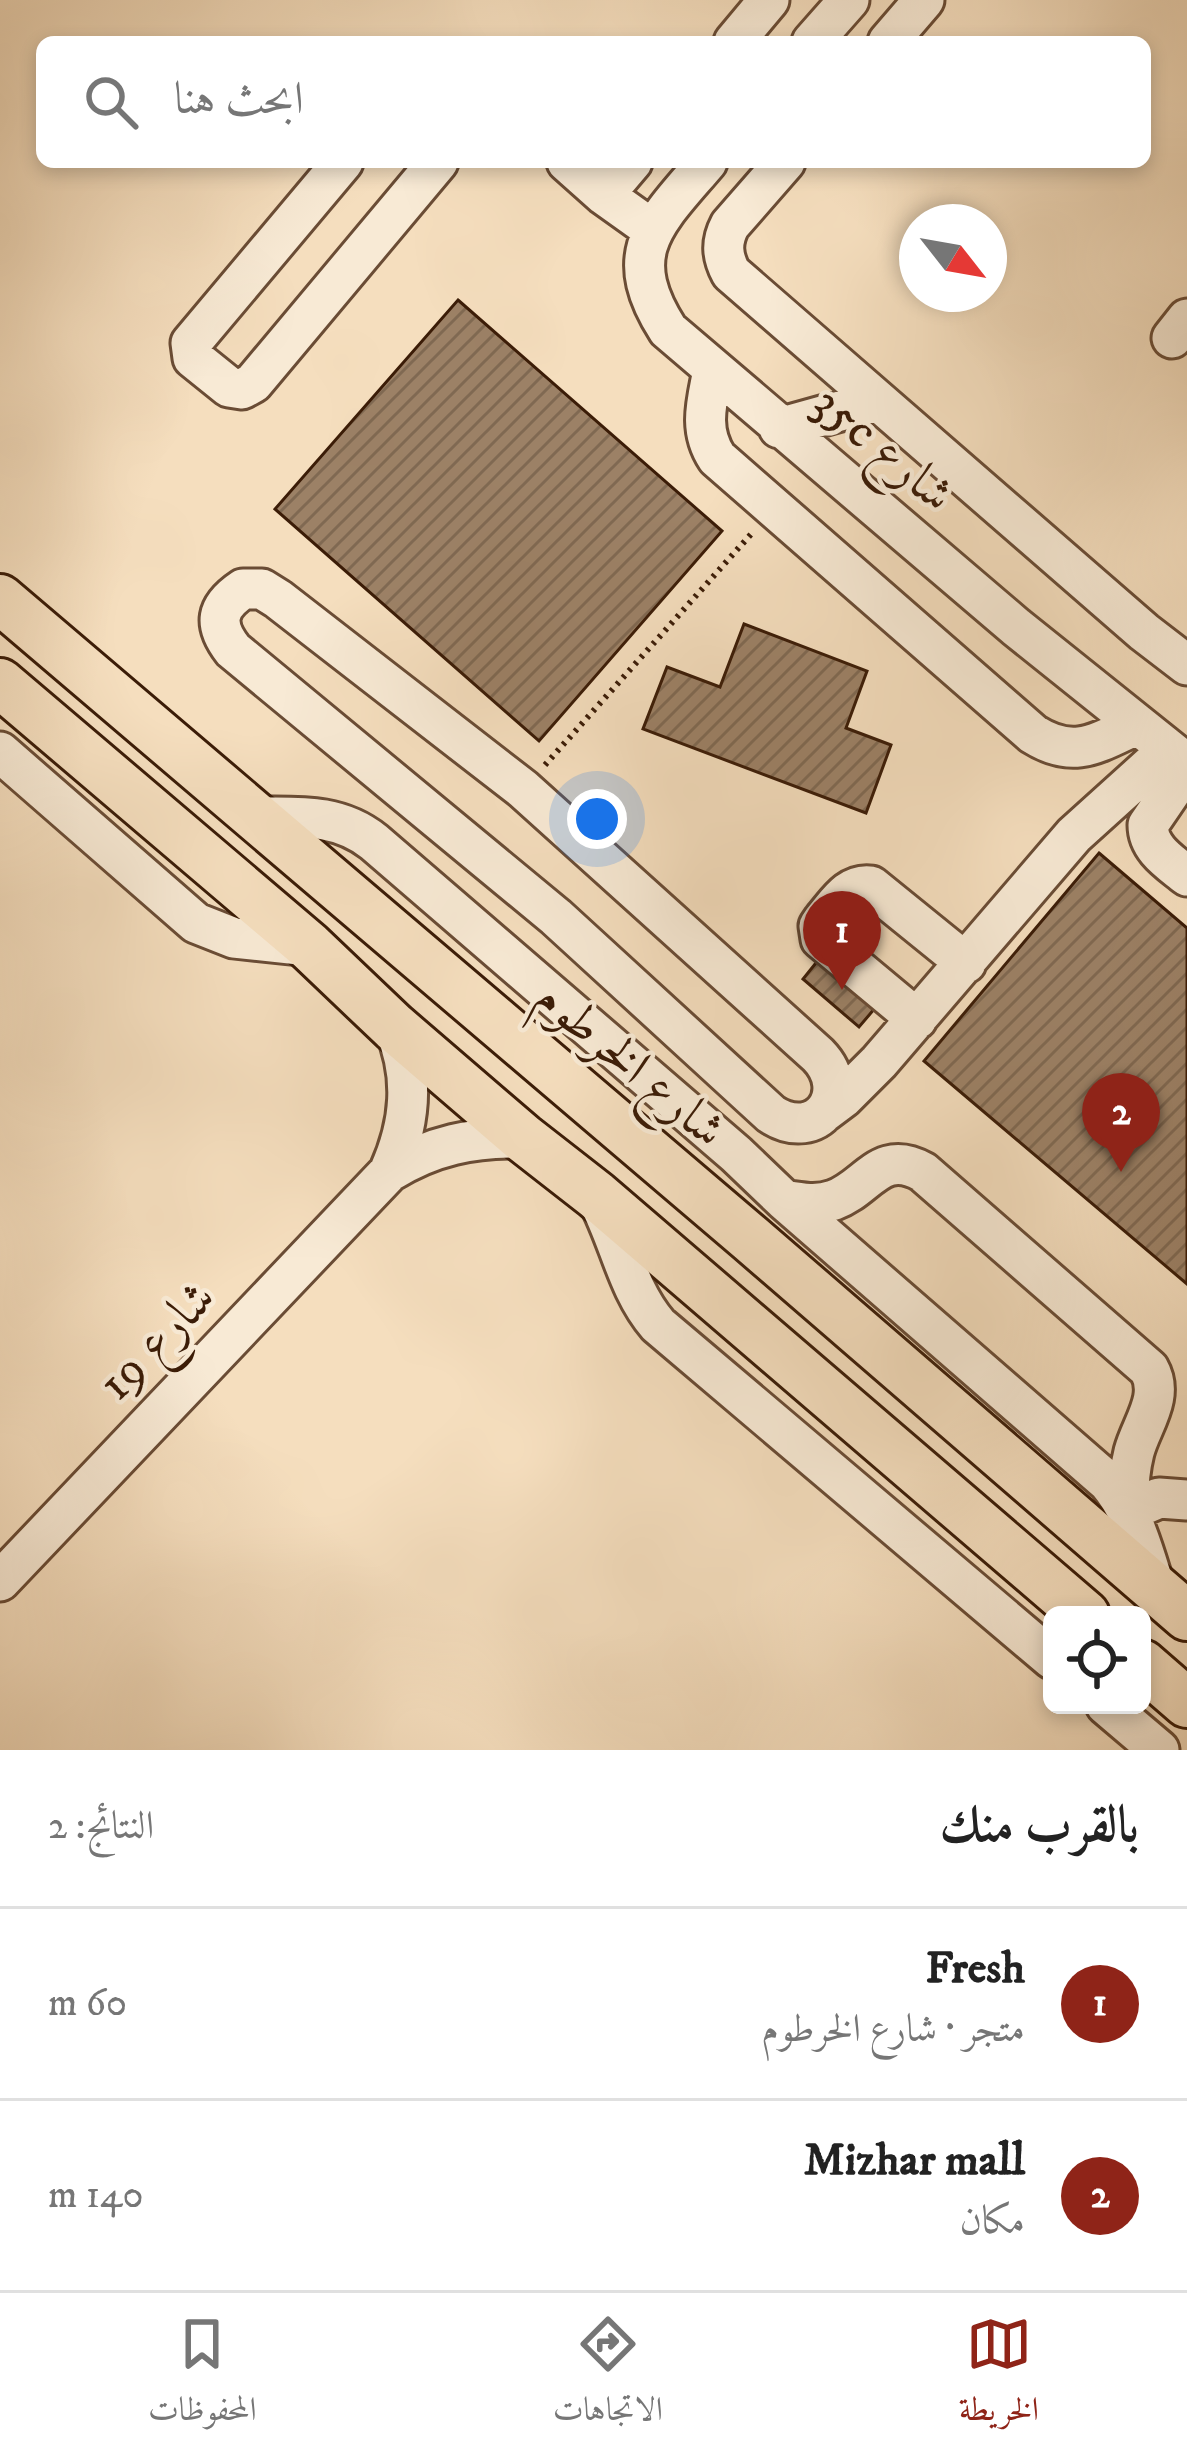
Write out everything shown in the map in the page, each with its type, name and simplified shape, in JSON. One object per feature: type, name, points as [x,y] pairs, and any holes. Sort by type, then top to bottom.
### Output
[{"type":"main road","name":"شارع الخرطوم","points":[[0,599],[1171,1602]]},
{"type":"main road","points":[[0,683],[309,946],[394,1027],[1075,1606]]},
{"type":"main road","points":[[1151,1672],[1187,1703]]},
{"type":"street","points":[[739,36],[770,0]]},
{"type":"street","points":[[817,36],[849,0]]},
{"type":"street","points":[[893,36],[925,0]]},
{"type":"street","points":[[338,168],[191,343],[193,358],[229,387],[242,389],[254,383],[434,168]]},
{"type":"street","points":[[574,168],[653,230],[702,168]]},
{"type":"street","points":[[604,195],[627,168]]},
{"type":"street","points":[[779,168],[730,224],[723,244],[731,273],[1144,632],[1187,664]]},
{"type":"street","name":"35c شارع","points":[[653,230],[644,264],[650,299],[668,330],[779,428],[1181,761]]},
{"type":"street","points":[[713,370],[704,424],[717,458],[1016,719],[1047,743],[1079,749],[1136,724]]},
{"type":"street","points":[[779,428],[876,401]]},
{"type":"street","points":[[823,1113],[832,1100],[829,1067],[523,789],[278,598],[262,589],[243,589],[227,599],[219,616],[221,635],[232,650],[556,917],[783,1122],[811,1121],[823,1113],[862,1081],[1074,835],[1181,761]]},
{"type":"street","points":[[0,752],[196,923],[234,938],[309,946]]},
{"type":"street","points":[[1181,761],[1148,826],[1148,836],[1153,847],[1187,876]]},
{"type":"street","points":[[258,817],[320,818],[349,826],[459,915],[1108,1482],[1129,1511],[1171,1602]]},
{"type":"street","points":[[917,1019],[821,939],[823,920],[849,890],[871,886],[966,963]]},
{"type":"street","points":[[459,915],[556,917]]},
{"type":"street","name":"شارع 19","points":[[389,1172],[403,1137],[409,1100],[406,1062],[394,1027]]},
{"type":"street","points":[[736,1154],[740,1088]]},
{"type":"street","name":"شارع 19","points":[[0,1581],[389,1172],[452,1143],[524,1138]]},
{"type":"street","points":[[784,1200],[810,1205],[833,1201],[886,1166],[912,1166],[1149,1369],[1156,1391],[1135,1448],[1129,1511]]},
{"type":"street","points":[[596,1195],[633,1287],[658,1325],[1043,1651]]},
{"type":"street","points":[[1129,1511],[1159,1498],[1187,1500]]},
{"type":"street","points":[[1117,1714],[1160,1750]]},
{"type":"path","points":[[523,789],[774,508]]},
{"type":"building","points":[[458,300],[722,531],[539,741],[275,509]]},
{"type":"building","points":[[744,624],[867,671],[846,728],[891,745],[866,813],[643,729],[667,667],[720,687]]},
{"type":"building","points":[[1099,853],[1187,928],[1187,1284],[924,1061]]},
{"type":"building","points":[[824,953],[881,1001],[859,1027],[803,979]]},
{"type":"place","name":"Fresh","points":[[842,990]]},
{"type":"place","name":"Mizhar mall","points":[[1121,1172]]}]
